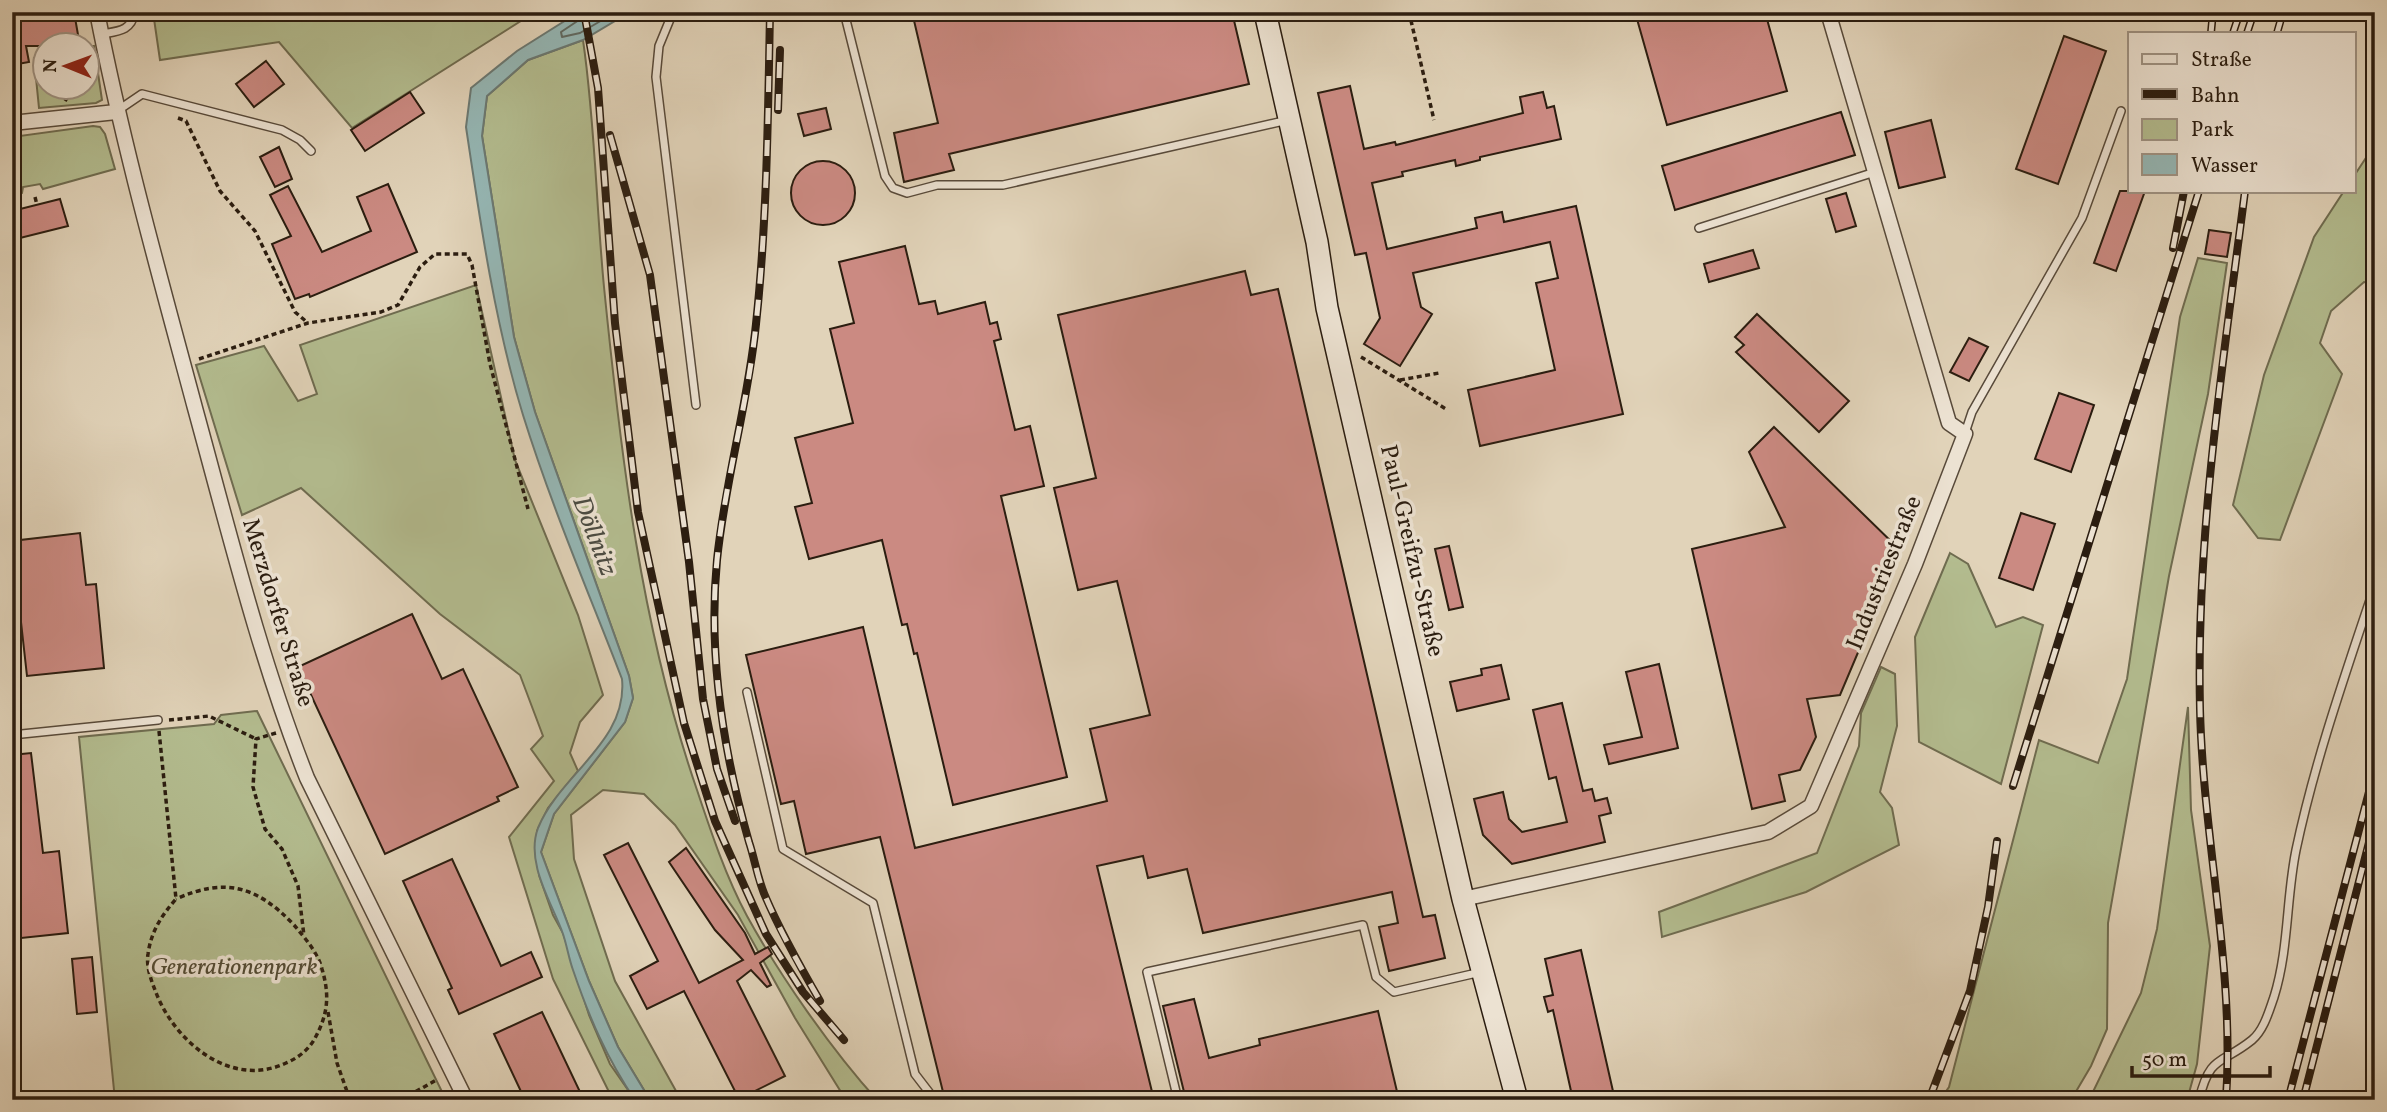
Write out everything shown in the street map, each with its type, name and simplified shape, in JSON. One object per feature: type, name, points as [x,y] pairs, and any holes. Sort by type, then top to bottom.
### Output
[{"type":"main road","name":"Paul-Greifzu-Straße","points":[[1265,12],[1317,242],[1327,308],[1463,899],[1517,1100]]},
{"type":"street","name":"Merzdorfer Straße","points":[[97,12],[102,32]]},
{"type":"street","points":[[1828,12],[1950,423],[1965,434]]},
{"type":"street","name":"Merzdorfer Straße","points":[[102,34],[116,112],[183,364],[228,530],[288,729],[307,778],[466,1100]]},
{"type":"street","points":[[12,123],[116,112]]},
{"type":"street","name":"Industriestraße","points":[[1463,899],[1768,832],[1811,806],[1915,564],[1965,434]]},
{"type":"lane","points":[[102,34],[126,29],[133,23],[135,12]]},
{"type":"lane","points":[[673,12],[659,46],[656,77],[696,405]]},
{"type":"lane","points":[[844,12],[885,176],[893,188],[906,193],[937,185],[1003,185],[1289,120]]},
{"type":"lane","points":[[116,112],[142,94],[282,130],[300,140],[311,152]]},
{"type":"lane","points":[[1965,434],[1972,412],[2082,218],[2121,111]]},
{"type":"lane","points":[[1699,228],[1875,172]]},
{"type":"lane","points":[[2199,1100],[2205,1075],[2213,1064],[2254,1039],[2263,1026],[2274,997],[2285,946],[2292,870],[2307,797],[2375,585]]},
{"type":"lane","points":[[747,692],[783,849],[873,903],[915,1073],[935,1100]]},
{"type":"lane","points":[[12,735],[158,720]]},
{"type":"lane","points":[[1178,1100],[1147,972],[1363,925],[1376,977],[1394,992],[1482,971]]},
{"type":"path","points":[[1409,12],[1434,120]]},
{"type":"path","points":[[176,116],[186,121],[220,191],[255,232],[295,312],[308,323]]},
{"type":"path","points":[[35,197],[37,205]]},
{"type":"path","points":[[183,364],[308,323],[381,312],[398,305],[420,267],[435,254],[467,254],[472,265],[503,422],[528,509]]},
{"type":"path","points":[[1361,357],[1446,409]]},
{"type":"path","points":[[1399,380],[1439,373]]},
{"type":"path","points":[[176,899],[158,720],[209,716],[256,739],[288,729]]},
{"type":"path","points":[[256,739],[253,787],[265,829],[282,849],[299,886],[304,936]]},
{"type":"path","points":[[328,1010],[311,1045],[297,1058],[272,1070],[254,1072],[226,1067],[202,1053],[178,1031],[161,1007],[147,958],[152,936],[161,916],[176,899],[200,888],[225,886],[248,891],[268,901],[304,936],[320,962],[328,987],[328,1010],[337,1063],[350,1100]]},
{"type":"path","points":[[401,1100],[452,1071]]},
{"type":"green space","points":[[153,12],[535,12],[352,128],[279,42],[160,60]]},
{"type":"green space","points":[[583,40],[604,287],[626,478],[647,604],[678,729],[719,854],[747,916],[807,1011],[877,1100],[846,1100],[795,1018],[738,915],[675,825],[644,794],[603,790],[571,815],[574,859],[615,981],[681,1100],[650,1100],[618,1047],[589,981],[541,852],[554,814],[625,722],[633,698],[629,676],[535,412],[514,337],[482,136],[487,96],[528,60]]},
{"type":"green space","points":[[38,102],[98,102],[96,103],[39,108]]},
{"type":"green space","points":[[100,127],[105,134],[115,169],[43,189],[40,184],[23,187],[22,193],[12,196],[12,137]]},
{"type":"green space","points":[[2375,144],[2375,284],[2364,282],[2331,311],[2320,343],[2342,374],[2280,540],[2258,538],[2233,505],[2264,375],[2314,237],[2343,192],[2356,192],[2356,173]]},
{"type":"green space","points":[[2198,258],[2227,263],[2208,394],[2169,576],[2108,923],[2107,1029],[2091,1066],[2071,1100],[1940,1100],[1949,1087],[2039,740],[2098,763],[2127,679],[2180,317]]},
{"type":"green space","points":[[476,285],[515,460],[578,615],[603,695],[580,722],[570,753],[578,771],[548,808],[537,831],[539,875],[553,915],[563,933],[589,1015],[610,1064],[635,1100],[613,1100],[553,979],[509,837],[554,781],[531,749],[543,736],[520,675],[440,614],[301,488],[242,515],[196,365],[264,346],[298,401],[317,394],[300,345]]},
{"type":"green space","points":[[1950,553],[1968,564],[1996,627],[2023,617],[2043,625],[2001,784],[1919,742],[1915,637]]},
{"type":"green space","points":[[1881,667],[1895,674],[1897,726],[1880,792],[1892,808],[1899,845],[1806,892],[1662,937],[1659,912],[1817,853],[1859,746],[1861,713]]},
{"type":"green space","points":[[2188,707],[2191,810],[2210,946],[2197,1064],[2187,1100],[2089,1100],[2141,993],[2157,929]]},
{"type":"green space","name":"Generationenpark","points":[[257,711],[446,1100],[115,1100],[79,737],[214,724],[221,715]]},
{"type":"water","points":[[579,12],[630,12],[583,40],[528,60],[487,96],[482,136],[514,337],[535,412],[629,676],[633,698],[625,722],[554,814],[541,852],[589,981],[618,1047],[650,1100],[635,1100],[592,1021],[563,934],[537,869],[535,841],[538,828],[561,791],[604,740],[621,701],[622,679],[545,482],[513,380],[489,272],[466,127],[471,88],[517,51]]},
{"type":"building","points":[[74,12],[78,32],[32,32],[32,46],[26,46],[29,62],[12,65],[12,15],[20,14],[21,19]]},
{"type":"building","points":[[912,12],[1232,12],[1249,84],[949,154],[954,170],[904,182],[894,133],[938,123]]},
{"type":"building","points":[[1635,12],[1765,12],[1787,91],[1667,125]]},
{"type":"building","points":[[2064,36],[2106,51],[2058,184],[2016,169]]},
{"type":"building","points":[[266,61],[284,84],[254,107],[236,84]]},
{"type":"building","points":[[1350,86],[1364,149],[1395,142],[1396,145],[1523,113],[1520,97],[1543,92],[1547,108],[1554,106],[1561,139],[1480,157],[1480,160],[1456,166],[1455,160],[1402,172],[1403,176],[1372,183],[1387,249],[1477,228],[1475,218],[1502,212],[1504,222],[1576,206],[1623,414],[1480,446],[1468,390],[1555,370],[1536,283],[1558,278],[1550,242],[1413,273],[1421,307],[1432,314],[1400,366],[1364,344],[1380,318],[1366,253],[1355,255],[1318,93]]},
{"type":"building","points":[[410,92],[424,113],[365,151],[351,130]]},
{"type":"building","points":[[826,108],[831,129],[804,136],[798,114]]},
{"type":"building","points":[[1841,112],[1855,155],[1675,210],[1662,166]]},
{"type":"building","points":[[1931,120],[1945,177],[1899,188],[1885,132]]},
{"type":"building","points":[[279,147],[292,179],[275,187],[260,157]]},
{"type":"building","points":[[823,161],[846,170],[855,193],[846,216],[823,225],[800,216],[791,193],[800,170]]},
{"type":"building","points":[[388,184],[417,252],[310,297],[309,294],[295,299],[272,244],[291,236],[270,195],[288,186],[322,252],[371,231],[357,197]]},
{"type":"building","points":[[2120,191],[2145,192],[2116,271],[2094,263]]},
{"type":"building","points":[[1846,193],[1856,226],[1836,232],[1826,199]]},
{"type":"building","points":[[60,199],[68,226],[12,240],[12,211]]},
{"type":"building","points":[[2209,230],[2231,233],[2227,257],[2205,254]]},
{"type":"building","points":[[905,246],[919,304],[935,301],[938,314],[985,302],[990,324],[997,322],[1001,339],[994,341],[1015,430],[1030,426],[1044,486],[1001,496],[1067,777],[953,805],[917,653],[914,654],[907,624],[902,625],[882,540],[809,559],[795,507],[812,503],[795,438],[853,423],[830,329],[854,323],[839,262]]},
{"type":"building","points":[[1753,250],[1759,268],[1709,282],[1704,264]]},
{"type":"building","points":[[1245,271],[1251,295],[1278,289],[1423,917],[1435,915],[1445,958],[1389,971],[1379,927],[1398,923],[1392,892],[1203,933],[1187,869],[1148,878],[1143,856],[1097,866],[1154,1100],[945,1100],[880,837],[806,854],[794,801],[781,804],[746,655],[863,627],[915,848],[1107,801],[1090,729],[1150,715],[1117,581],[1078,590],[1054,488],[1096,478],[1058,315]]},
{"type":"building","points":[[1757,314],[1849,401],[1819,432],[1736,352],[1744,345],[1735,337]]},
{"type":"building","points":[[1969,338],[1988,347],[1969,381],[1950,372]]},
{"type":"building","points":[[2059,393],[2094,405],[2071,472],[2035,459]]},
{"type":"building","points":[[1774,427],[1901,551],[1840,695],[1807,699],[1816,737],[1800,770],[1779,775],[1785,801],[1752,809],[1692,549],[1785,527],[1749,452]]},
{"type":"building","points":[[2021,513],[2055,524],[2033,590],[1999,578]]},
{"type":"building","points":[[80,533],[86,585],[96,584],[104,668],[27,676],[12,541]]},
{"type":"building","points":[[1449,546],[1463,607],[1449,610],[1435,549]]},
{"type":"building","points":[[412,614],[442,679],[463,669],[518,787],[497,797],[499,801],[385,854],[298,667]]},
{"type":"building","points":[[1659,664],[1678,748],[1609,764],[1604,745],[1642,737],[1626,672]]},
{"type":"building","points":[[1501,665],[1509,699],[1457,711],[1450,682],[1482,675],[1481,669]]},
{"type":"building","points":[[1562,703],[1583,791],[1592,789],[1595,801],[1607,798],[1611,813],[1599,816],[1605,842],[1512,864],[1483,835],[1474,799],[1503,792],[1509,819],[1522,832],[1567,822],[1556,777],[1549,779],[1533,710]]},
{"type":"building","points":[[31,753],[43,853],[59,851],[68,933],[12,939],[12,755]]},
{"type":"building","points":[[628,843],[699,983],[743,960],[715,930],[669,862],[686,848],[745,933],[755,954],[768,947],[772,954],[760,963],[771,985],[767,987],[751,970],[737,981],[785,1076],[739,1099],[684,991],[647,1009],[630,976],[658,961],[604,855]]},
{"type":"building","points":[[452,859],[501,966],[531,952],[542,977],[459,1014],[448,990],[452,988],[403,881]]},
{"type":"building","points":[[1581,950],[1615,1100],[1573,1100],[1553,1010],[1548,1012],[1544,997],[1553,995],[1545,959]]},
{"type":"building","points":[[92,957],[97,1012],[77,1014],[72,959]]},
{"type":"building","points":[[1194,999],[1209,1058],[1260,1045],[1259,1039],[1378,1011],[1399,1100],[1186,1100],[1163,1006]]},
{"type":"building","points":[[542,1012],[581,1094],[568,1100],[525,1100],[494,1034]]},
{"type":"railway","points":[[584,12],[598,88],[615,323],[638,512],[684,723],[715,821],[766,934],[803,992],[844,1040]]},
{"type":"railway","points":[[770,12],[760,285],[752,354],[717,560],[716,667],[732,773],[761,885],[785,937],[820,1001]]},
{"type":"railway","points":[[2211,32],[2213,12]]},
{"type":"railway","points":[[2233,32],[2240,12]]},
{"type":"railway","points":[[2247,32],[2254,12]]},
{"type":"railway","points":[[2277,32],[2283,12]]},
{"type":"railway","points":[[778,110],[780,50]]},
{"type":"railway","points":[[610,135],[650,275],[689,562],[703,699],[717,769],[735,821]]},
{"type":"railway","points":[[2173,248],[2184,192]]},
{"type":"railway","points":[[2013,786],[2199,192]]},
{"type":"railway","points":[[2226,1100],[2226,1002],[2202,758],[2200,644],[2202,578],[2213,449],[2245,192]]},
{"type":"railway","points":[[2288,1100],[2375,769]]},
{"type":"railway","points":[[2303,1100],[2375,819]]},
{"type":"railway","points":[[1929,1100],[1970,991],[1988,907],[1997,841]]},
{"type":"water label","name":"Döllnitz","points":[[594,536]]}]
